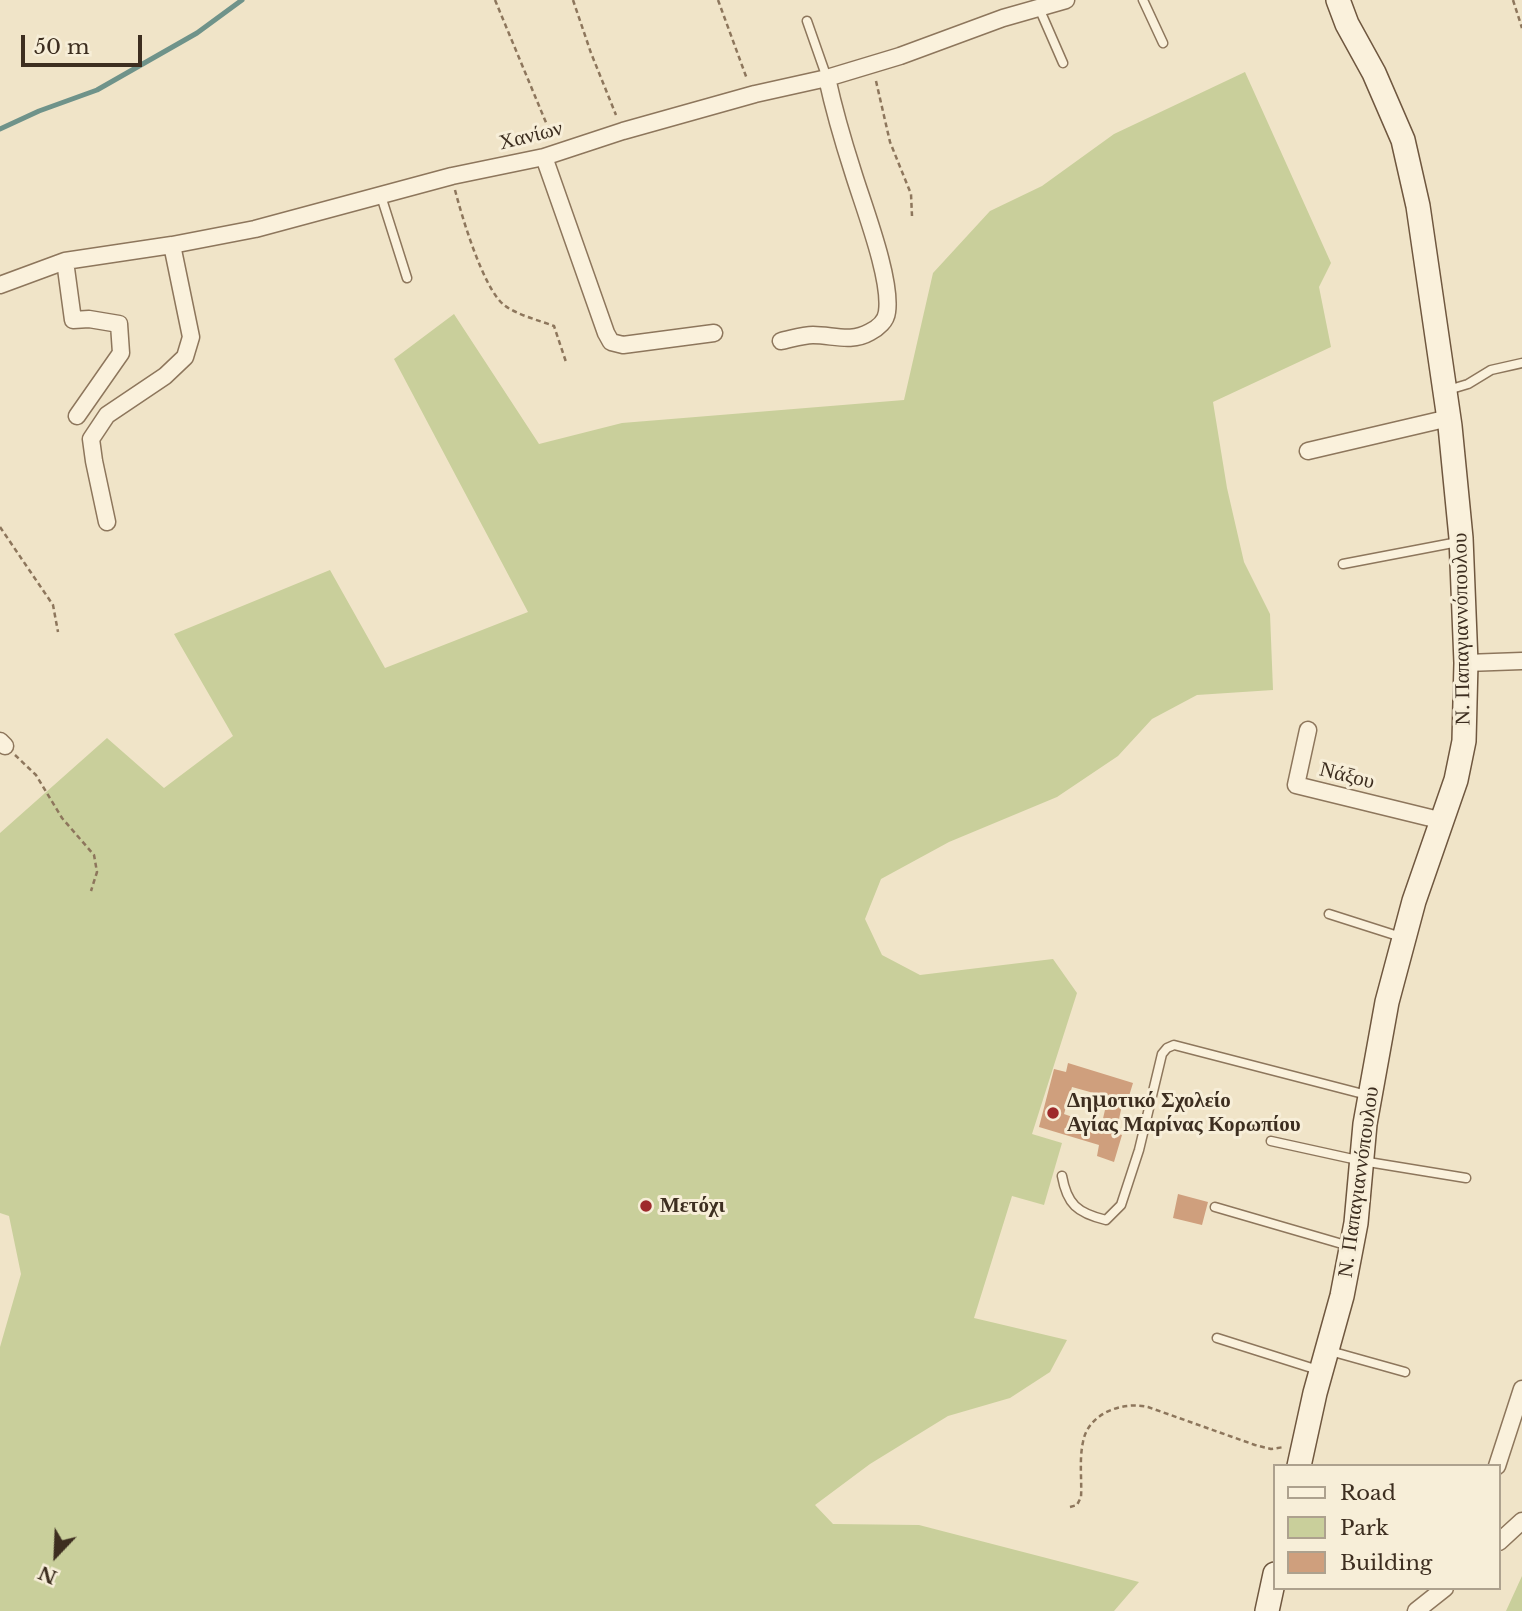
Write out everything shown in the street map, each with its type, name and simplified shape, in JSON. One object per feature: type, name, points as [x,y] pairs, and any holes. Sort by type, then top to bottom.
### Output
[{"type":"street","name":"Χανίων","points":[[0,285],[65,261],[255,229],[452,176],[551,155],[623,131],[755,94],[827,78],[1003,18],[1066,0]]},
{"type":"street","name":"Ν. Παπαγιαννόπουλου","points":[[1299,1464],[1352,1247],[1370,1096],[1387,1002],[1414,901],[1456,780],[1464,741],[1466,663],[1461,542],[1449,418],[1418,206],[1403,140],[1338,0]]},
{"type":"street","points":[[781,341],[811,335],[837,339],[862,336],[878,326],[887,312],[885,280],[827,78]]},
{"type":"street","points":[[551,155],[611,342],[623,345],[714,333]]},
{"type":"street","points":[[107,522],[91,439],[107,415],[165,376],[185,357],[191,337],[172,245]]},
{"type":"street","points":[[65,261],[73,320],[89,319],[119,324],[121,353],[77,416]]},
{"type":"street","points":[[1308,451],[1449,418]]},
{"type":"street","points":[[1466,663],[1522,661]]},
{"type":"street","name":"Νάξου","points":[[1308,730],[1296,785],[1443,821]]},
{"type":"street","points":[[1498,1464],[1522,1389]]},
{"type":"street","points":[[1501,1540],[1521,1523]]},
{"type":"street","points":[[1267,1611],[1274,1579]]},
{"type":"street","points":[[1416,1611],[1442,1590]]},
{"type":"lane","points":[[1143,0],[1163,43]]},
{"type":"lane","points":[[1039,8],[1063,63]]},
{"type":"lane","points":[[807,21],[827,78]]},
{"type":"lane","points":[[381,196],[407,278]]},
{"type":"lane","points":[[1445,391],[1468,384],[1491,370],[1522,363]]},
{"type":"lane","points":[[1343,564],[1461,542]]},
{"type":"lane","points":[[1329,914],[1404,938]]},
{"type":"lane","points":[[1062,1176],[1065,1196],[1085,1215],[1106,1220],[1121,1205],[1139,1150],[1162,1054],[1174,1045],[1370,1096]]},
{"type":"lane","points":[[1271,1141],[1362,1161],[1466,1178]]},
{"type":"lane","points":[[1215,1207],[1352,1247]]},
{"type":"lane","points":[[1217,1338],[1324,1361],[1405,1372]]},
{"type":"path","points":[[495,0],[551,155]]},
{"type":"path","points":[[573,0],[623,131]]},
{"type":"path","points":[[718,0],[739,61],[755,94]]},
{"type":"path","points":[[1513,0],[1522,28]]},
{"type":"path","points":[[873,64],[890,142],[911,194],[912,216]]},
{"type":"path","points":[[452,176],[463,221],[491,288],[504,304],[554,326],[566,362]]},
{"type":"path","points":[[0,527],[53,605],[58,632]]},
{"type":"path","points":[[3,743],[36,775],[62,818],[94,855],[97,872],[90,891]]},
{"type":"path","points":[[1070,1507],[1077,1506],[1081,1497],[1083,1440],[1091,1424],[1122,1405],[1148,1407],[1271,1449],[1304,1442]]},
{"type":"green space","points":[[1245,72],[1331,263],[1319,287],[1331,347],[1213,402],[1227,488],[1244,562],[1270,614],[1273,690],[1197,695],[1152,719],[1118,756],[1057,797],[949,842],[881,879],[865,919],[882,955],[920,975],[1053,959],[1077,993],[1032,1134],[1062,1143],[1044,1205],[1012,1196],[974,1318],[1067,1340],[1050,1372],[1010,1398],[948,1416],[870,1464],[815,1505],[833,1524],[919,1525],[1139,1582],[1114,1611],[0,1611],[0,1347],[21,1274],[9,1216],[0,1213],[0,833],[107,738],[164,788],[233,736],[174,634],[330,570],[385,668],[528,612],[394,359],[454,314],[539,444],[622,423],[904,400],[933,273],[990,211],[1042,186],[1114,134]]},
{"type":"green space","points":[[1522,1576],[1522,1611],[1506,1611]]},
{"type":"building","name":"Δημοτικό Σχολείο Αγίας Μαρίνας Κορωπίου","points":[[1068,1063],[1133,1083],[1126,1106],[1122,1105],[1116,1133],[1122,1135],[1114,1162],[1097,1156],[1099,1145],[1039,1127],[1054,1069],[1066,1072]],"holes":[[[1072,1087],[1108,1097],[1101,1127],[1064,1114]]]},
{"type":"building","points":[[1178,1194],[1208,1202],[1202,1225],[1173,1218]]},
{"type":"waterway","points":[[0,129],[39,111],[97,90],[197,33],[242,0]]},
{"type":"place","name":"Δημοτικό Σχολείο Αγίας Μαρίνας Κορωπίου","points":[[1053,1113]]},
{"type":"place","name":"Μετόχι","points":[[646,1206]]}]
